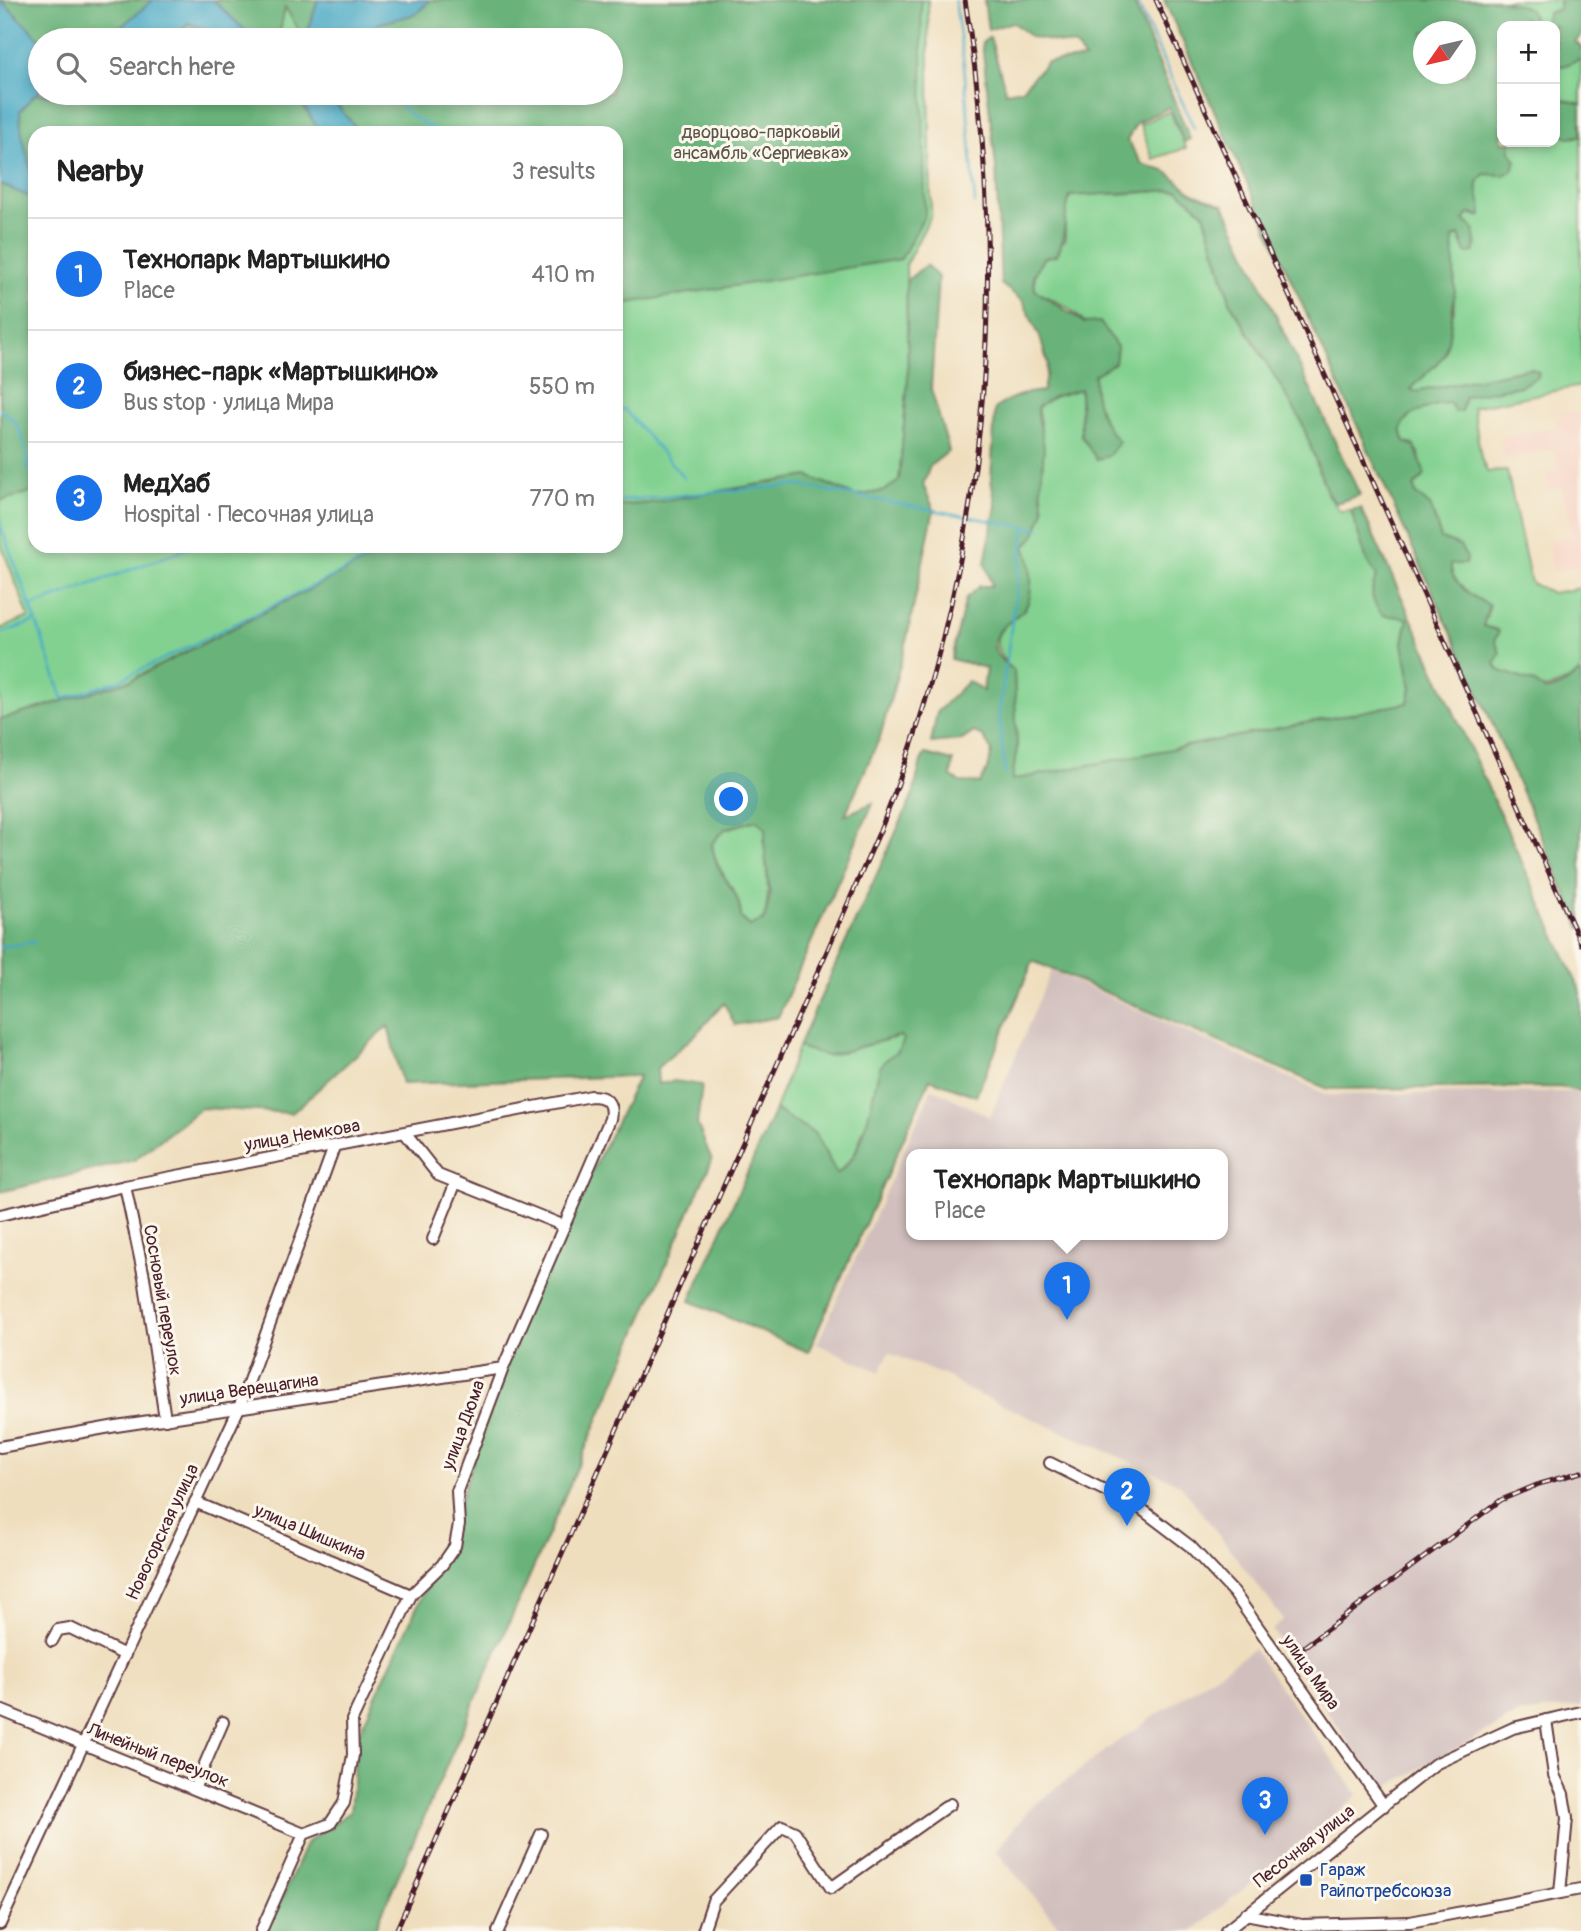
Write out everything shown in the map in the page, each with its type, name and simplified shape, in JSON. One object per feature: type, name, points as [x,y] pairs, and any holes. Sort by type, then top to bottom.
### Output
[{"type":"street","name":"улица Немкова","points":[[0,1215],[125,1186],[591,1096],[601,1096],[609,1101]]},
{"type":"street","name":"улица Дюма","points":[[304,1834],[330,1824],[344,1803],[352,1755],[352,1720],[411,1595],[442,1565],[455,1546],[459,1524],[457,1491],[503,1368],[562,1225],[610,1119],[612,1109],[609,1101]]},
{"type":"street","points":[[405,1133],[438,1175],[562,1225]]},
{"type":"street","name":"Новогорская улица","points":[[0,1924],[239,1408],[334,1147]]},
{"type":"street","points":[[433,1239],[456,1182]]},
{"type":"street","name":"Сосновый переулок","points":[[125,1186],[144,1277],[165,1419]]},
{"type":"street","name":"улица Верещагина","points":[[0,1447],[503,1368]]},
{"type":"street","name":"улица Мира","points":[[1050,1462],[1140,1508],[1190,1546],[1234,1593],[1384,1806]]},
{"type":"street","name":"улица Шишкина","points":[[195,1502],[411,1595]]},
{"type":"street","points":[[52,1641],[58,1630],[70,1628],[125,1654]]},
{"type":"street","name":"Линейный переулок","points":[[0,1710],[84,1746],[195,1787],[304,1834]]},
{"type":"street","points":[[1384,1806],[1435,1764],[1513,1728],[1581,1712]]},
{"type":"street","points":[[1546,1720],[1554,1775],[1563,1794],[1567,1818],[1560,1893]]},
{"type":"street","points":[[195,1787],[223,1722]]},
{"type":"street","points":[[703,1930],[713,1901],[782,1826],[794,1832],[831,1888],[950,1804]]},
{"type":"street","name":"Песочная улица","points":[[1226,1931],[1384,1806]]},
{"type":"street","points":[[261,1931],[304,1834]]},
{"type":"street","points":[[498,1931],[541,1835]]},
{"type":"street","points":[[1245,1914],[1302,1924],[1410,1922],[1581,1889]]},
{"type":"shaded area","points":[[1565,410],[1581,415],[1581,571],[1580,566],[1553,572],[1547,541],[1572,535],[1562,488],[1549,490],[1546,473],[1558,470],[1554,449],[1504,459],[1499,438],[1557,427],[1556,421]]},
{"type":"shaded area","points":[[1051,971],[1328,1095],[1572,1092],[1581,1095],[1581,1706],[1519,1714],[1381,1790],[1272,1630],[1284,1620],[1180,1484],[964,1388],[950,1378],[889,1353],[880,1372],[817,1344],[932,1088],[990,1117]]},
{"type":"shaded area","points":[[1253,1649],[1358,1795],[1192,1931],[1063,1931],[996,1851],[1030,1808],[1117,1742]]},
{"type":"green space","points":[[0,0],[928,0],[931,215],[906,264],[908,378],[899,481],[884,491],[856,496],[808,476],[623,505],[623,126],[28,126],[28,553],[381,553],[131,680],[0,720],[0,629],[29,617],[0,542]]},
{"type":"green space","points":[[1,0],[153,0],[122,26],[29,28]]},
{"type":"green space","points":[[213,0],[318,0],[309,28],[298,28],[285,7],[281,28],[242,28]]},
{"type":"green space","name":"дворцово-парковый ансамбль «Сергиевка»","points":[[430,0],[921,0],[925,215],[901,259],[623,304],[623,126],[354,126],[337,105],[623,105],[623,28],[373,28],[380,23],[416,14]]},
{"type":"green space","points":[[984,0],[1122,0],[1135,5],[1190,139],[1184,142],[1170,107],[1137,122],[1127,140],[1142,164],[1167,172],[1193,193],[1224,205],[1360,495],[1336,503],[1328,495],[1301,420],[1231,304],[1204,213],[1178,190],[1070,196],[1060,248],[1057,255],[1043,258],[1033,276],[1035,290],[1084,323],[1100,322],[1117,347],[1115,363],[1094,375],[1095,394],[1100,411],[1107,427],[1119,442],[1110,454],[1097,460],[1081,436],[1080,389],[1053,397],[1037,408],[1044,447],[1041,487],[1044,510],[1034,536],[1025,547],[1031,568],[1029,601],[998,633],[994,647],[1001,660],[1014,671],[1017,748],[1012,780],[1408,703],[1411,688],[1403,643],[1408,618],[1383,615],[1376,606],[1372,592],[1377,576],[1367,561],[1351,510],[1361,508],[1581,992],[1581,1091],[1559,1087],[1328,1089],[1033,961],[976,1096],[930,1079],[808,1352],[690,1301],[775,1110],[815,1134],[837,1174],[855,1153],[866,1126],[880,1068],[904,1040],[901,1036],[895,1037],[827,1056],[798,1047],[913,795],[925,754],[953,761],[951,777],[960,782],[980,783],[988,768],[992,751],[983,737],[974,732],[962,740],[931,743],[937,712],[968,681],[983,691],[986,668],[951,659],[966,598],[980,586],[992,586],[985,563],[996,506],[991,480],[995,409],[1017,396],[1043,391],[1048,364],[1040,337],[1023,301],[1001,284],[996,167],[982,43],[990,37],[1006,92],[1022,89],[1047,62],[1085,59],[1075,46],[1031,37],[1012,22],[988,30]]},
{"type":"green space","points":[[1164,0],[1502,0],[1526,7],[1531,13],[1533,19],[1529,21],[1523,18],[1523,21],[1497,21],[1497,147],[1510,147],[1516,161],[1512,170],[1504,175],[1484,174],[1480,179],[1477,189],[1482,216],[1469,213],[1464,220],[1474,229],[1475,252],[1466,253],[1459,235],[1453,238],[1455,291],[1444,356],[1411,389],[1416,392],[1530,368],[1539,372],[1538,377],[1520,386],[1465,396],[1461,411],[1455,412],[1449,402],[1423,409],[1407,418],[1402,432],[1405,442],[1415,446],[1425,475],[1414,486],[1415,493],[1431,507],[1441,539],[1460,546],[1467,558],[1465,564],[1451,564],[1454,577],[1470,594],[1489,605],[1483,626],[1499,631],[1495,640],[1500,653],[1495,663],[1498,670],[1535,683],[1546,691],[1560,687],[1581,672],[1581,929],[1489,716]]},
{"type":"green space","points":[[1503,0],[1559,0],[1559,10],[1544,21],[1522,21],[1533,17],[1531,12]]},
{"type":"green space","points":[[1559,0],[1581,0],[1581,36],[1575,42],[1581,47],[1581,59],[1563,66],[1560,65],[1560,21],[1545,21],[1548,13],[1559,9]]},
{"type":"green space","points":[[187,23],[202,28],[183,28]]},
{"type":"green space","points":[[1581,59],[1581,104],[1560,98],[1560,65]]},
{"type":"green space","points":[[1560,98],[1581,104],[1581,136],[1568,137],[1560,131]]},
{"type":"green space","points":[[28,102],[28,105],[303,105],[316,126],[28,126],[28,159],[20,127],[20,111]]},
{"type":"green space","points":[[1170,111],[1186,148],[1153,159],[1140,124]]},
{"type":"green space","points":[[1560,130],[1573,138],[1581,136],[1581,386],[1473,407],[1481,458],[1487,472],[1507,471],[1531,583],[1552,593],[1581,588],[1581,672],[1549,688],[1522,683],[1498,670],[1495,663],[1495,629],[1483,626],[1490,605],[1470,594],[1454,577],[1451,564],[1465,563],[1460,546],[1441,539],[1431,507],[1415,493],[1414,486],[1423,478],[1419,453],[1413,444],[1405,442],[1402,431],[1404,422],[1410,415],[1420,410],[1463,402],[1465,396],[1520,386],[1530,368],[1416,392],[1411,389],[1437,363],[1454,310],[1453,238],[1459,235],[1465,250],[1477,246],[1474,229],[1464,220],[1469,213],[1480,217],[1478,183],[1484,174],[1504,175],[1510,147],[1560,147]]},
{"type":"green space","points":[[0,184],[28,196],[28,493],[0,501]]},
{"type":"green space","points":[[1178,190],[1204,213],[1231,304],[1301,420],[1328,495],[1340,511],[1351,510],[1367,561],[1377,576],[1383,615],[1408,617],[1403,643],[1411,688],[1408,703],[1012,780],[1017,748],[1014,672],[1005,662],[997,644],[1001,630],[1026,608],[1025,547],[1036,531],[1041,511],[1042,439],[1037,408],[1053,397],[1080,389],[1081,436],[1105,426],[1094,396],[1094,375],[1114,363],[1073,311],[1035,290],[1036,274],[1042,261],[1065,240],[1065,211],[1069,196]]},
{"type":"green space","points":[[926,265],[938,277],[931,389],[949,451],[930,466],[923,485],[934,509],[905,647],[880,737],[845,815],[873,803],[778,1017],[735,1025],[724,1003],[695,1035],[657,1068],[658,1084],[674,1081],[702,1085],[697,1124],[712,1160],[374,1931],[267,1931],[307,1842],[350,1812],[357,1737],[445,1546],[519,1320],[639,1076],[402,1084],[388,1026],[292,1113],[201,1108],[134,1160],[0,1192],[0,720],[131,680],[381,553],[623,553],[623,505],[808,476],[856,496],[884,491],[899,481],[908,378],[906,281]],"holes":[[[756,820],[766,828],[764,843],[770,895],[764,920],[750,926],[741,918],[740,907],[718,865],[712,843],[725,829]]]},
{"type":"green space","points":[[756,820],[766,828],[768,894],[764,920],[750,926],[741,918],[737,897],[718,865],[712,843],[725,829]]},
{"type":"green space","points":[[901,1036],[904,1040],[901,1048],[881,1065],[873,1105],[854,1155],[837,1175],[815,1134],[775,1110],[798,1047],[827,1056]]},
{"type":"water","points":[[1,0],[29,28],[28,102],[20,111],[28,156],[28,196],[0,184]]},
{"type":"water","points":[[153,0],[213,0],[242,28],[202,28],[188,23],[184,28],[113,28],[122,26]]},
{"type":"water","points":[[318,0],[430,0],[416,14],[380,23],[373,28],[309,28]]},
{"type":"water","points":[[303,105],[337,105],[354,126],[316,126]]},
{"type":"waterway","points":[[955,0],[964,65],[975,203]]},
{"type":"waterway","points":[[1136,0],[1194,128]]},
{"type":"waterway","points":[[400,105],[429,126]]},
{"type":"waterway","points":[[623,409],[684,478]]},
{"type":"waterway","points":[[0,410],[14,421],[22,436],[28,471]]},
{"type":"waterway","points":[[623,500],[796,485],[1025,527],[999,715],[1005,774]]},
{"type":"waterway","points":[[0,524],[36,621],[0,634]]},
{"type":"waterway","points":[[1025,527],[1039,529]]},
{"type":"waterway","points":[[30,607],[175,553]]},
{"type":"waterway","points":[[36,621],[63,699],[120,680],[381,553]]},
{"type":"waterway","points":[[0,947],[35,942]]},
{"type":"railway","points":[[396,1931],[882,826],[918,725],[946,624],[967,522],[980,419],[987,315],[986,210],[979,106],[965,0]]},
{"type":"railway","points":[[1156,0],[1581,944]]},
{"type":"railway","points":[[1305,1646],[1501,1500],[1539,1484],[1581,1472]]},
{"type":"place","name":"Технопарк Мартышкино","points":[[1067,1320]]},
{"type":"place","name":"бизнес-парк «Мартышкино»","points":[[1127,1526]]},
{"type":"place","name":"МедХаб","points":[[1265,1835]]},
{"type":"place","name":"Гараж Райпотребсоюза","points":[[1306,1880]]}]
